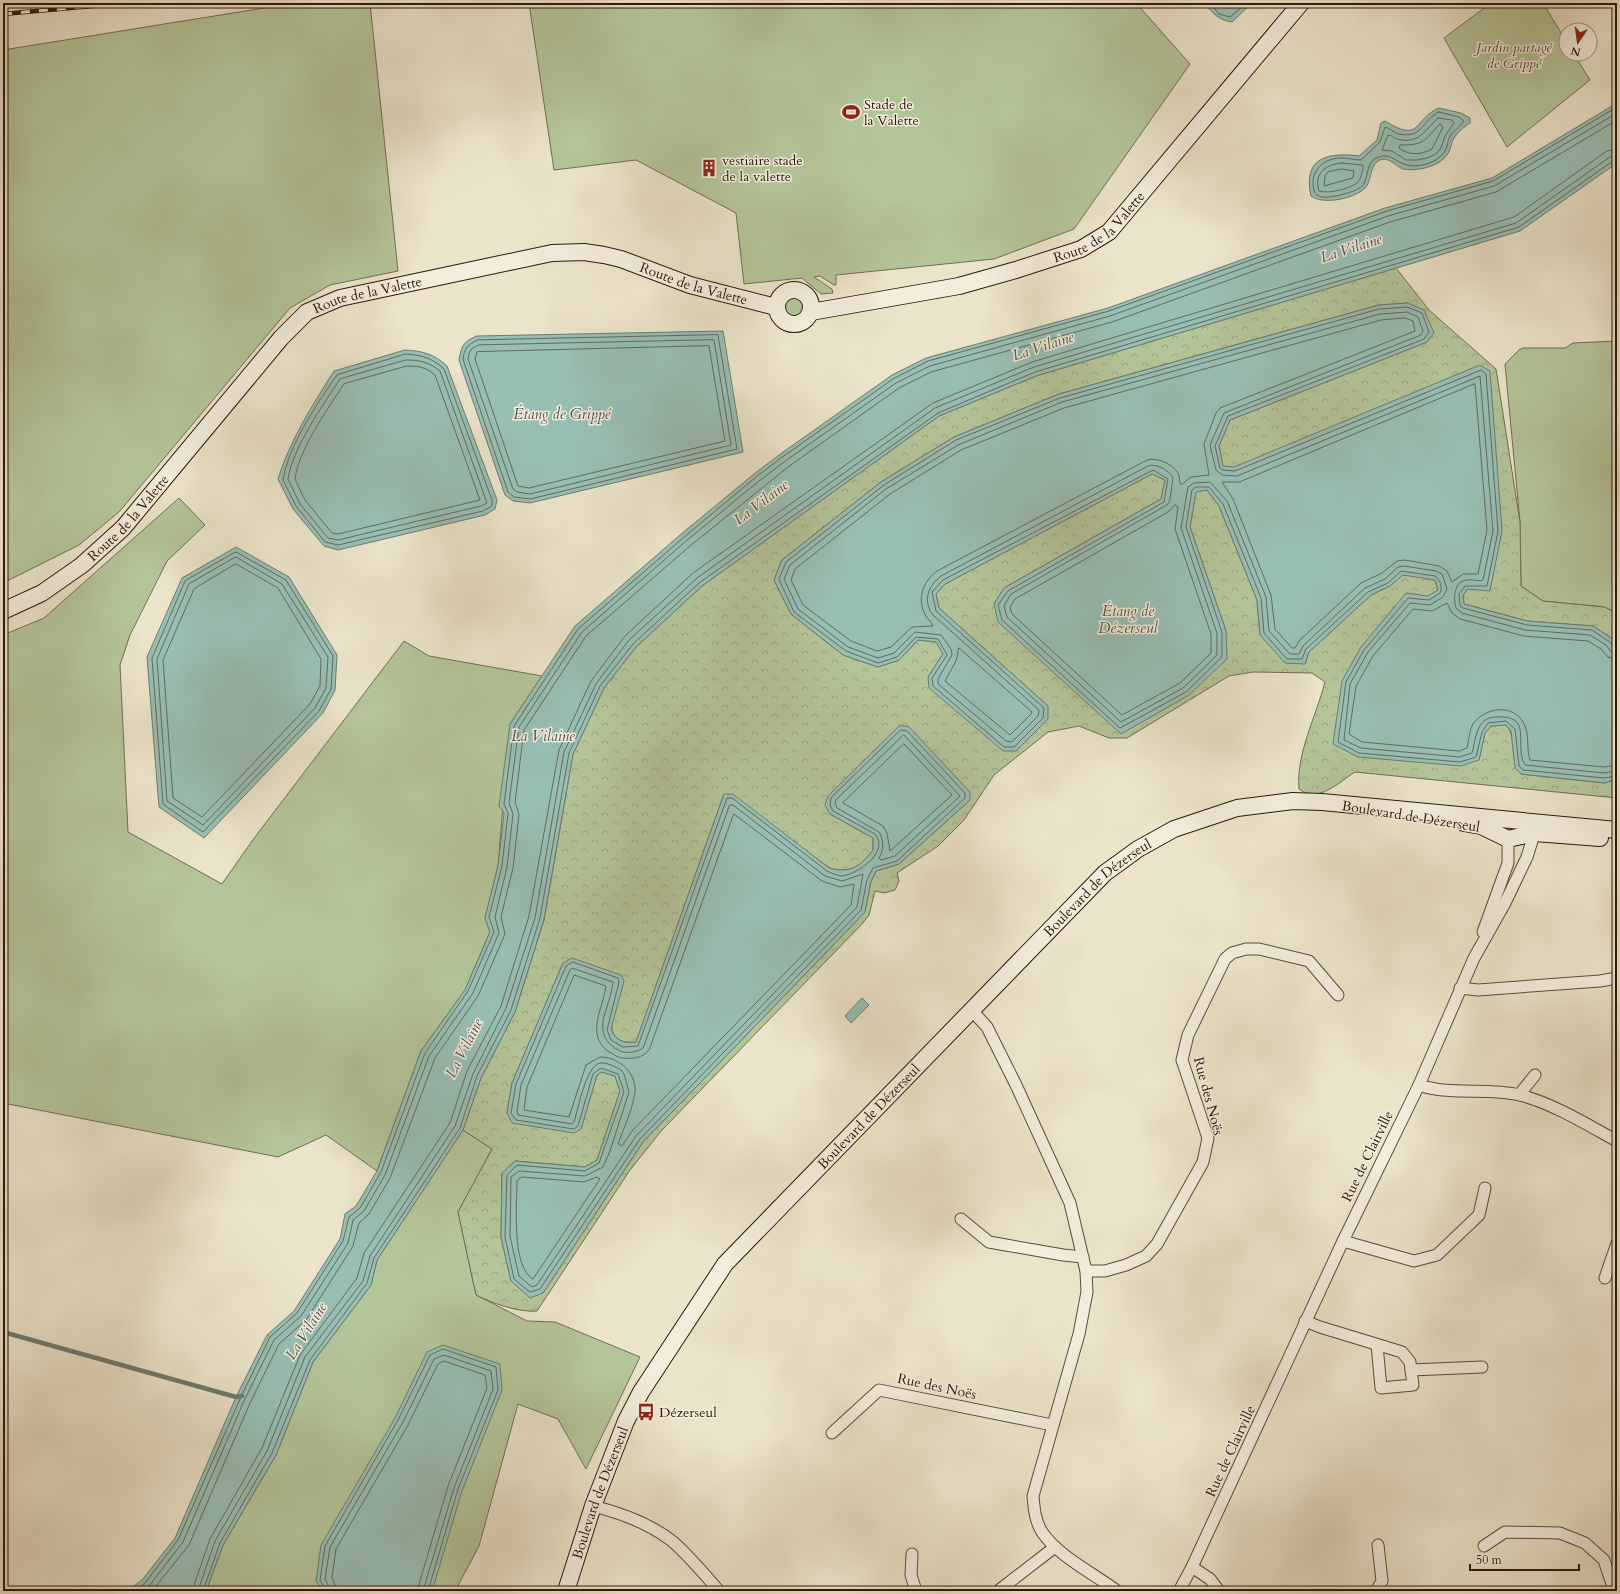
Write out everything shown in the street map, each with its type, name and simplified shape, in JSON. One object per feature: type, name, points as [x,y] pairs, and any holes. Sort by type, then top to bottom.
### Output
[{"type":"street","name":"Route de la Valette","points":[[810,312],[960,286],[1081,249],[1109,232],[1301,3]]},
{"type":"street","name":"Route de la Valette","points":[[3,611],[42,593],[82,565],[123,528],[281,338],[307,312],[340,298],[552,253],[584,252],[621,259],[690,285],[776,307]]},
{"type":"street","points":[[794,290],[806,296],[811,306],[810,312],[802,322],[794,324],[782,320],[778,315],[776,307],[777,302],[783,294],[794,290]]},
{"type":"street","name":"Boulevard de Dézerseul","points":[[566,1591],[593,1506],[626,1420],[641,1392],[725,1264],[1105,873],[1138,849],[1174,829],[1237,808],[1293,801],[1322,802],[1537,827],[1617,839]]},
{"type":"street","name":"Boulevard de Dézerseul","points":[[1322,802],[1481,826],[1508,839],[1537,827],[1617,830]]},
{"type":"street","name":"Rue de Clairville","points":[[1179,1591],[1192,1567],[1305,1321],[1419,1085],[1474,958],[1505,903],[1528,857],[1537,827]]},
{"type":"street","name":"Rue de Clairville","points":[[1474,958],[1508,863],[1508,839]]},
{"type":"street","name":"Rue des Noës","points":[[1086,1271],[1105,1271],[1126,1265],[1146,1256],[1157,1244],[1203,1162],[1208,1138],[1182,1060],[1188,1035],[1225,959],[1232,953],[1246,949],[1259,948],[1309,961],[1338,995]]},
{"type":"street","points":[[1460,988],[1478,990],[1600,981],[1617,978]]},
{"type":"street","points":[[973,1008],[986,1027],[1016,1085],[1070,1203],[1086,1271],[1087,1292],[1079,1334],[1033,1496],[1034,1511],[1041,1531],[1055,1547],[1116,1591]]},
{"type":"street","points":[[1519,1095],[1535,1075]]},
{"type":"street","points":[[1419,1085],[1433,1090],[1519,1095],[1552,1107],[1617,1141]]},
{"type":"street","points":[[1343,1241],[1414,1261],[1437,1256],[1479,1215],[1485,1188]]},
{"type":"street","points":[[961,1219],[989,1242],[1083,1257]]},
{"type":"street","points":[[1605,1278],[1617,1243]]},
{"type":"street","points":[[1305,1321],[1402,1352],[1410,1362],[1413,1385],[1381,1388],[1377,1345]]},
{"type":"street","points":[[1411,1370],[1482,1367]]},
{"type":"street","name":"Rue des Noës","points":[[832,1433],[879,1390],[1052,1426]]},
{"type":"street","points":[[593,1506],[618,1512],[633,1518],[672,1541],[718,1591]]},
{"type":"street","points":[[1484,1546],[1505,1532],[1560,1533],[1585,1543],[1604,1560],[1613,1591]]},
{"type":"street","points":[[1376,1591],[1382,1581],[1378,1545]]},
{"type":"street","points":[[998,1591],[1055,1547]]},
{"type":"street","points":[[912,1554],[911,1575],[916,1591]]},
{"type":"street","points":[[1192,1567],[1210,1579],[1219,1591]]},
{"type":"green space","points":[[295,3],[370,3],[398,271],[330,285],[290,308],[119,512],[79,545],[3,583],[3,50]]},
{"type":"green space","name":"Stade de la Valette","points":[[529,3],[1136,3],[1190,64],[1074,229],[994,259],[836,275],[836,285],[820,276],[814,277],[832,289],[833,293],[821,294],[802,278],[744,284],[736,213],[636,160],[554,170]]},
{"type":"green space","name":"Jardin partagé de Grippé","points":[[1491,3],[1543,3],[1558,28],[1558,62],[1579,62],[1590,80],[1507,147],[1444,38]]},
{"type":"green space","points":[[1396,268],[1429,310],[1496,369],[1520,522],[1521,586],[1543,601],[1604,607],[1617,613],[1617,651],[1614,640],[1593,626],[1527,621],[1464,604],[1463,596],[1467,589],[1234,468],[1223,466],[1219,446],[1230,420],[1427,342],[1408,303],[1379,305],[1059,394],[954,437],[881,482],[782,560],[774,580],[791,614],[843,655],[878,667],[899,660],[918,640],[936,642],[943,654],[928,677],[1048,706],[939,608],[936,594],[945,584],[1152,474],[1165,480],[1161,499],[1004,588],[994,604],[1226,631],[1190,527],[1196,491],[1207,490],[1219,506],[1257,600],[1260,635],[1305,664],[1309,652],[1371,595],[1390,586],[1403,574],[1435,580],[1438,590],[1429,596],[1479,760],[1485,733],[1491,726],[1506,725],[1512,737],[1515,763],[1521,774],[1605,783],[1617,779],[1617,798],[1355,772],[1335,786],[1321,793],[1306,793],[1299,789],[1301,762],[1325,682],[1312,673],[1253,672],[1229,676],[1127,738],[1109,738],[1079,726],[1048,732],[994,775],[964,820],[938,846],[897,873],[899,881],[895,890],[884,893],[875,891],[869,915],[862,924],[662,1130],[630,1170],[537,1311],[506,1307],[476,1295],[458,1212],[492,1149],[463,1130],[481,1078],[515,1012],[544,920],[573,754],[604,688],[636,647],[702,586],[939,416],[1036,376]],"holes":[[[724,794],[830,868],[843,870],[854,867],[864,860],[873,850],[873,838],[830,814],[970,800],[899,864],[876,871],[871,881],[865,912],[643,1142],[543,1293],[511,1281],[501,1237],[502,1173],[515,1161],[585,1167],[597,1160],[620,1091],[615,1076],[602,1072],[597,1075],[581,1129],[507,1113],[512,1083],[563,963],[624,981],[614,1011],[612,1031],[616,1037],[623,1041],[636,1042]]]},
{"type":"green space","points":[[794,296],[799,297],[805,303],[805,313],[799,319],[794,320],[789,319],[783,313],[782,308],[783,303],[789,297]]},
{"type":"green space","points":[[1617,341],[1617,613],[1604,607],[1543,601],[1521,586],[1520,522],[1505,364],[1523,348],[1565,348],[1573,343]]},
{"type":"green space","points":[[179,498],[205,525],[167,561],[130,635],[120,665],[128,832],[222,884],[252,841],[404,641],[429,656],[542,676],[510,724],[498,866],[485,918],[490,932],[465,990],[421,1051],[377,1171],[326,1135],[278,1157],[3,1103],[3,635],[44,618]]},
{"type":"green space","points":[[463,1130],[492,1149],[458,1212],[476,1295],[527,1321],[555,1322],[640,1357],[586,1469],[558,1419],[518,1404],[479,1546],[455,1591],[206,1591],[223,1545],[276,1455],[313,1362],[371,1285],[377,1260]]},
{"type":"water","points":[[1204,3],[1252,3],[1232,22],[1219,18]]},
{"type":"water","name":"La Vilaine","points":[[1617,103],[1617,163],[1520,231],[1036,376],[939,416],[702,586],[636,647],[604,688],[573,754],[544,919],[515,1012],[481,1078],[463,1130],[377,1260],[371,1285],[313,1362],[276,1455],[223,1545],[206,1591],[127,1591],[142,1580],[175,1538],[236,1397],[267,1335],[294,1311],[340,1239],[345,1214],[356,1206],[377,1171],[421,1051],[465,990],[490,932],[485,918],[498,866],[504,813],[499,806],[510,724],[575,626],[680,535],[754,474],[892,375],[926,358],[1108,308],[1385,208],[1492,178]]},
{"type":"water","points":[[1439,108],[1461,113],[1470,118],[1470,123],[1456,135],[1452,141],[1447,156],[1440,162],[1428,167],[1409,170],[1403,169],[1388,160],[1382,159],[1373,167],[1369,182],[1360,192],[1338,200],[1316,199],[1311,196],[1309,183],[1310,173],[1314,165],[1320,160],[1338,155],[1359,156],[1377,140],[1381,123],[1385,121],[1405,130],[1411,130]]},
{"type":"water","name":"Étang de Dézerseul","points":[[1408,303],[1424,310],[1434,333],[1427,342],[1230,420],[1219,446],[1223,466],[1234,467],[1480,365],[1490,371],[1502,531],[1490,591],[1467,589],[1463,596],[1464,604],[1527,621],[1593,626],[1614,640],[1617,651],[1617,779],[1605,783],[1521,774],[1515,768],[1511,731],[1506,725],[1491,726],[1485,733],[1479,760],[1461,766],[1358,757],[1333,744],[1342,681],[1361,647],[1406,593],[1428,596],[1438,590],[1435,580],[1403,575],[1390,586],[1371,595],[1309,652],[1305,664],[1285,663],[1260,635],[1257,600],[1219,506],[1207,490],[1196,492],[1190,527],[1226,631],[1227,659],[1189,695],[1121,734],[998,622],[994,604],[1004,588],[1161,499],[1165,480],[1152,474],[945,584],[936,594],[939,608],[1048,706],[1048,719],[1016,751],[1003,751],[929,688],[928,677],[943,654],[936,642],[918,640],[899,660],[878,667],[843,655],[791,614],[774,580],[782,560],[881,482],[954,437],[1059,394],[1379,305]]},
{"type":"water","name":"Étang de Grippé","points":[[723,331],[743,452],[530,503],[513,501],[505,495],[459,360],[462,348],[466,342],[477,336]]},
{"type":"water","points":[[405,350],[428,354],[447,366],[497,500],[495,509],[485,515],[338,550],[324,546],[293,509],[278,479],[283,465],[302,424],[334,371]]},
{"type":"water","points":[[236,547],[289,577],[337,655],[335,690],[323,713],[204,838],[159,807],[147,657],[182,578]]},
{"type":"water","points":[[900,725],[909,727],[970,792],[970,800],[899,864],[876,871],[871,881],[865,912],[643,1142],[543,1293],[530,1298],[511,1281],[501,1237],[502,1173],[515,1161],[585,1167],[597,1160],[620,1091],[615,1076],[602,1072],[597,1075],[581,1129],[574,1133],[512,1123],[507,1113],[512,1083],[563,963],[572,958],[621,975],[624,981],[611,1029],[615,1036],[621,1041],[636,1042],[724,794],[733,794],[829,868],[836,870],[849,869],[859,864],[873,850],[873,838],[830,814],[825,805],[828,796]]},
{"type":"water","points":[[862,998],[869,1005],[851,1023],[845,1016]]},
{"type":"water","points":[[443,1345],[500,1364],[502,1390],[462,1491],[432,1591],[323,1591],[316,1581],[321,1545],[395,1418],[427,1352]]},
{"type":"waterway","points":[[3,1332],[236,1397],[242,1396]]},
{"type":"railway","points":[[3,5],[33,3]]},
{"type":"railway","points":[[3,14],[126,3]]},
{"type":"place","name":"Stade de la Valette","points":[[851,112]]},
{"type":"place","name":"vestiaire stade de la valette","points":[[709,168]]},
{"type":"place","name":"Dézerseul","points":[[646,1412]]}]
